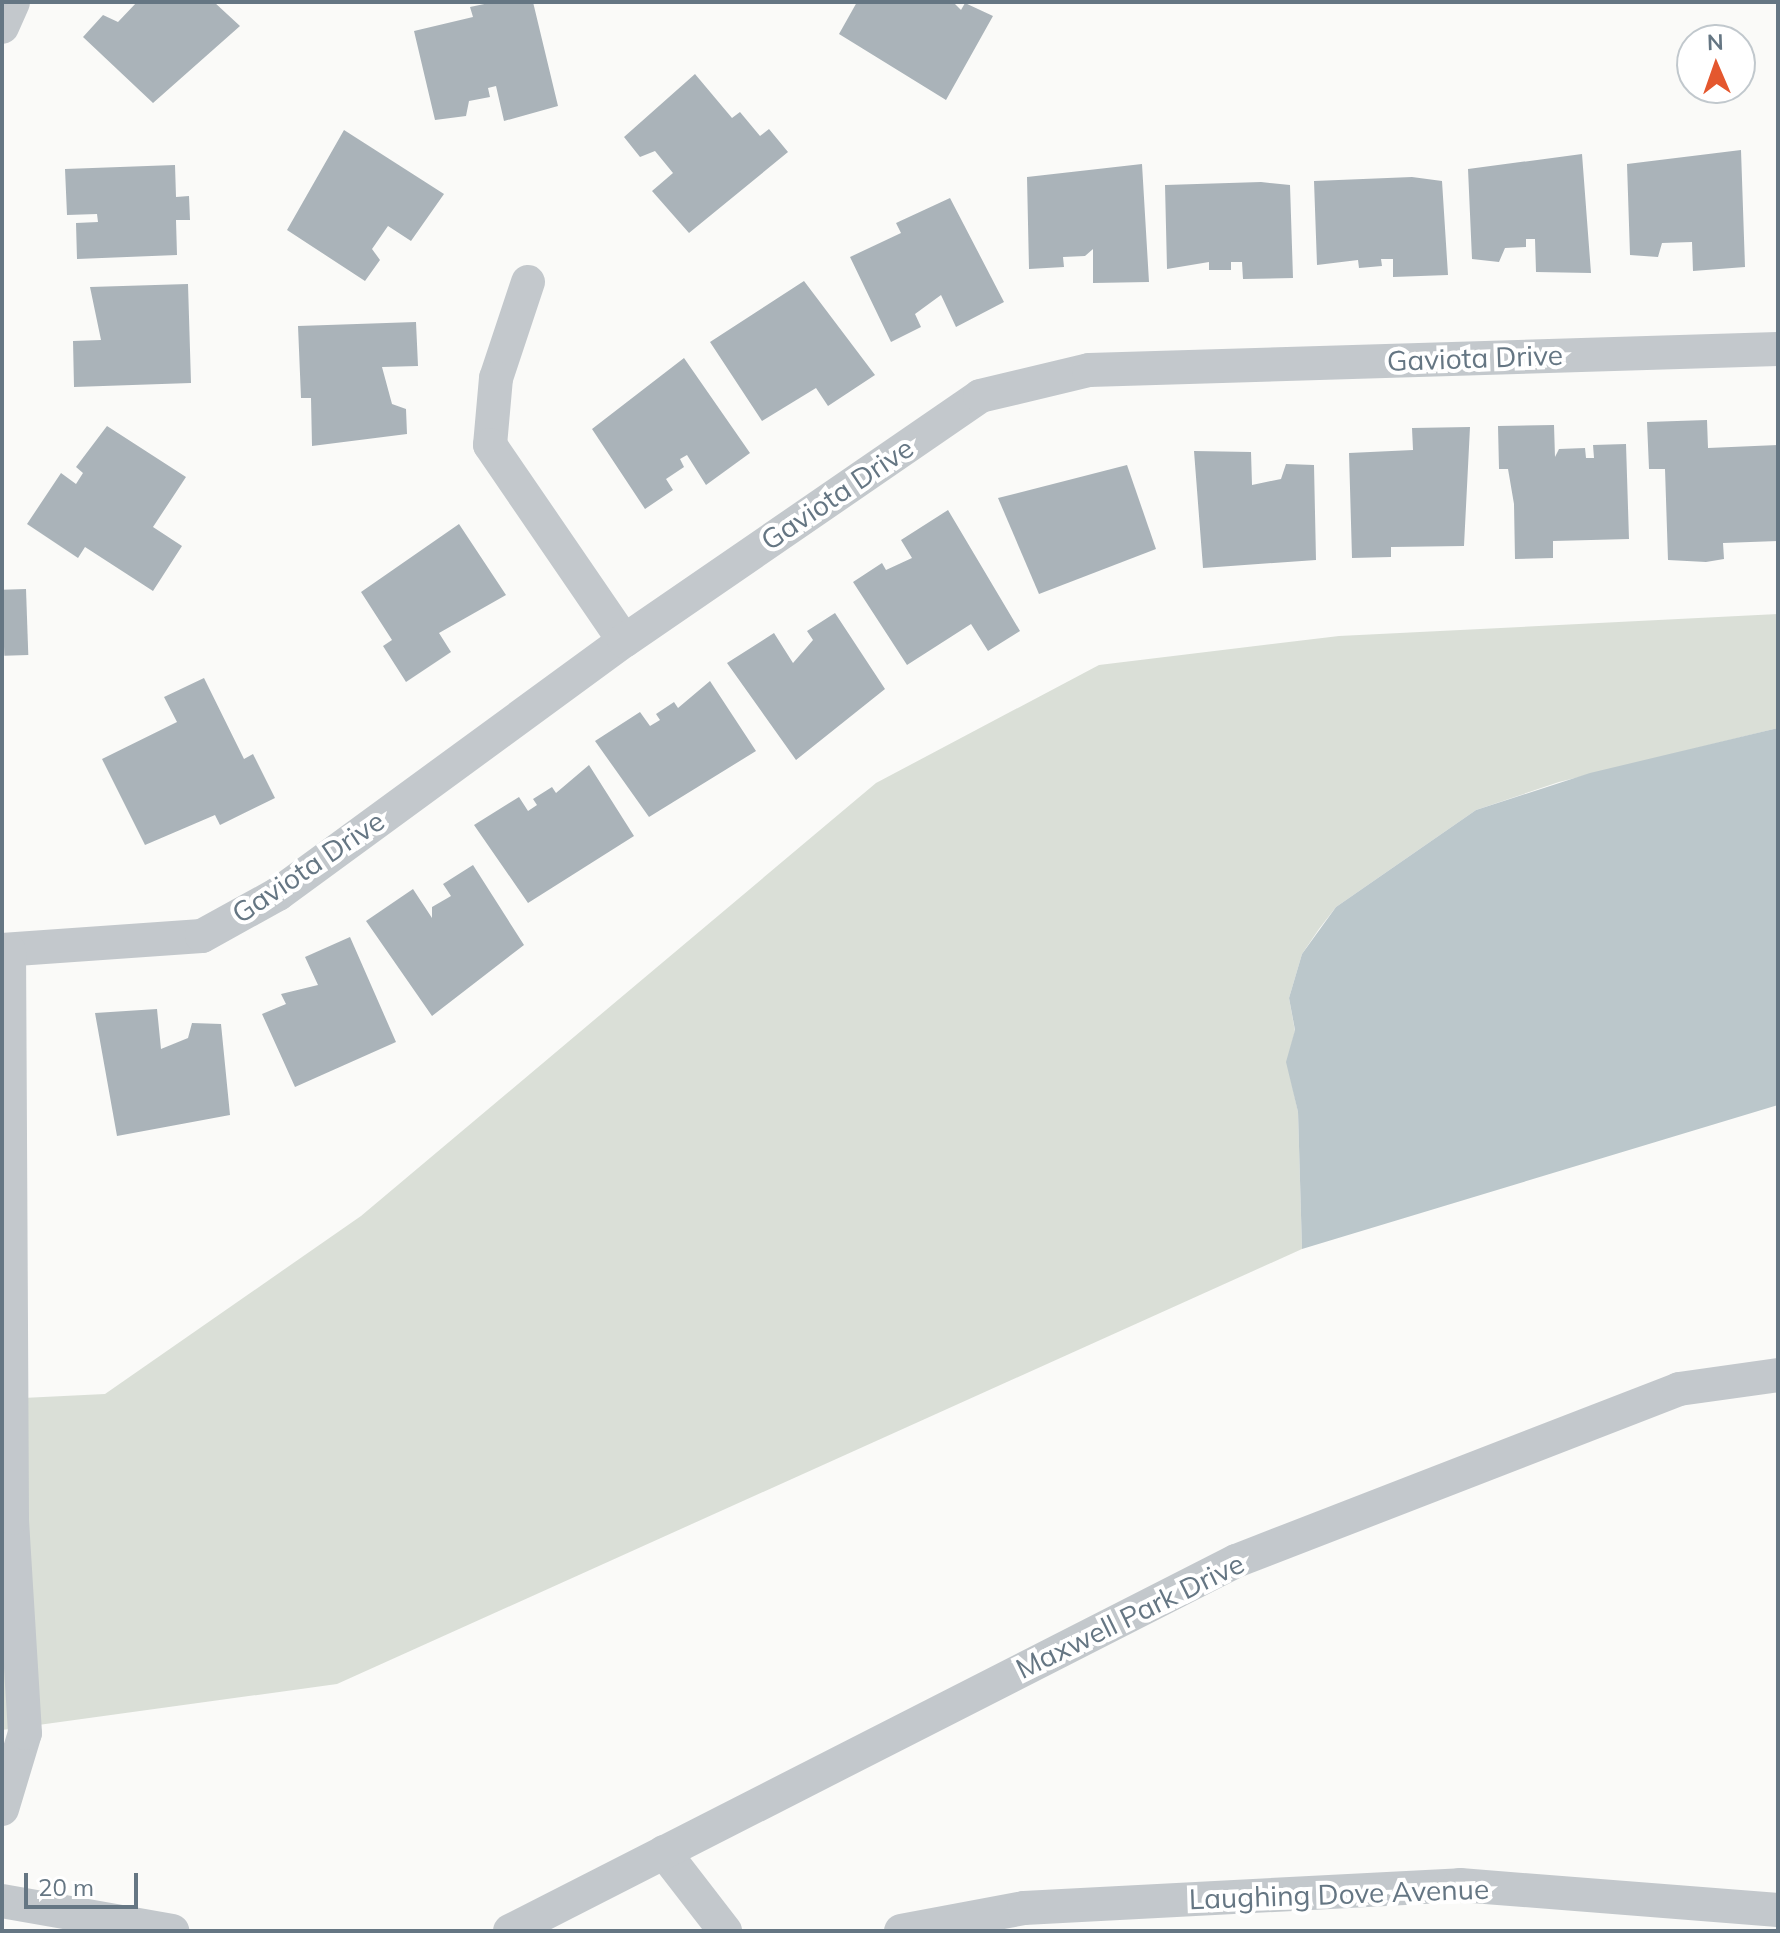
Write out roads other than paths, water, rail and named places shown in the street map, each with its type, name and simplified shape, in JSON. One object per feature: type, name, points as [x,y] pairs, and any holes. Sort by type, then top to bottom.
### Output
[{"type":"street","points":[[2,27],[13,2]]},
{"type":"street","points":[[528,282],[496,378],[490,445],[624,641]]},
{"type":"street","name":"Gaviota Drive","points":[[5,950],[202,936],[278,894],[624,641],[980,396],[1089,370],[1778,349]]},
{"type":"street","points":[[2,1809],[25,1733],[12,1518],[5,950]]},
{"type":"street","name":"Maxwell Park Drive","points":[[510,1931],[1236,1561],[1679,1389],[1778,1375]]},
{"type":"street","points":[[664,1852],[725,1931]]},
{"type":"street","name":"Laughing Dove Avenue","points":[[901,1931],[1024,1908],[1460,1885],[1778,1910]]},
{"type":"street","points":[[2,1901],[172,1931]]}]
